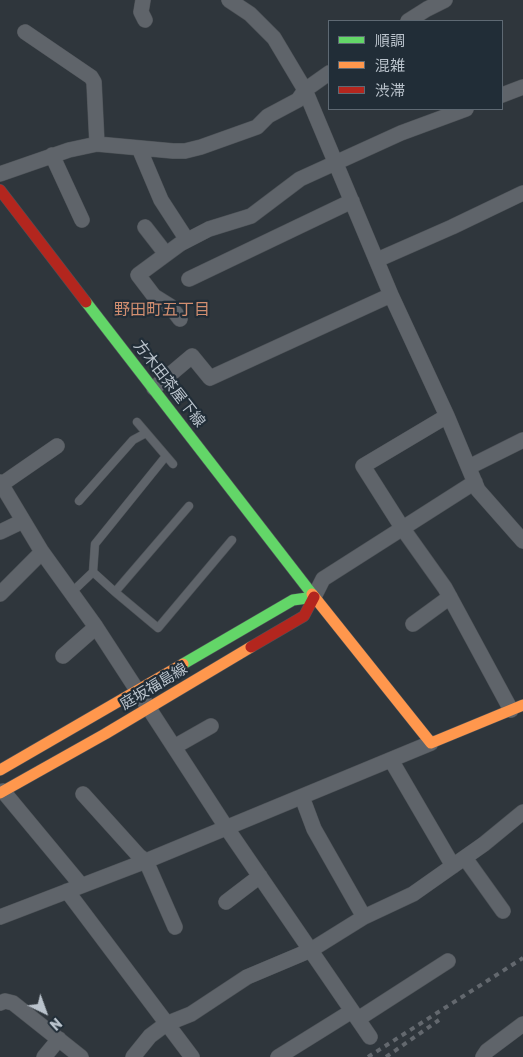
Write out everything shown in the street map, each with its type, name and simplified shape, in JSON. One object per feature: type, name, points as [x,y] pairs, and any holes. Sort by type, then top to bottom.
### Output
[{"type":"main road","name":"方木田茶屋下線","points":[[0,190],[314,597]]},
{"type":"main road","name":"庭坂福島線","points":[[0,770],[293,600],[314,597]]},
{"type":"main road","name":"庭坂福島線","points":[[2,792],[304,616],[314,597]]},
{"type":"main road","points":[[314,597],[431,743],[517,708]]},
{"type":"street","points":[[143,0],[141,12],[145,20]]},
{"type":"street","points":[[229,0],[250,14],[274,38],[305,90],[391,295],[447,416],[478,490],[523,541]]},
{"type":"street","points":[[410,20],[445,0]]},
{"type":"street","points":[[25,32],[90,77],[94,82],[97,144]]},
{"type":"street","points":[[0,174],[52,155],[97,144],[173,152],[201,147],[257,127],[268,116],[298,100],[305,90],[328,74]]},
{"type":"street","points":[[503,95],[523,87]]},
{"type":"street","points":[[180,318],[170,306],[154,296],[138,275],[187,240],[209,229],[251,216],[300,179],[401,133],[463,110]]},
{"type":"street","points":[[139,148],[161,200],[187,240]]},
{"type":"street","points":[[52,155],[82,220]]},
{"type":"street","points":[[377,260],[523,193]]},
{"type":"street","points":[[189,279],[352,201]]},
{"type":"street","points":[[145,227],[166,254]]},
{"type":"street","points":[[154,388],[192,356],[210,378],[391,295]]},
{"type":"street","points":[[447,416],[363,466],[403,529],[450,597],[517,708]]},
{"type":"street","points":[[469,467],[523,440]]},
{"type":"street","points":[[57,446],[1,483],[42,552],[96,627],[226,827],[370,1037]]},
{"type":"street","points":[[314,597],[324,579],[475,482]]},
{"type":"street","points":[[0,532],[22,521]]},
{"type":"street","points":[[0,594],[42,552]]},
{"type":"street","points":[[413,624],[450,597]]},
{"type":"street","points":[[63,656],[96,627]]},
{"type":"street","points":[[174,747],[211,726]]},
{"type":"street","points":[[0,901],[4,916],[146,861],[431,743]]},
{"type":"street","points":[[392,760],[459,862],[503,911]]},
{"type":"street","points":[[2,792],[81,885]]},
{"type":"street","points":[[83,794],[139,856],[146,861],[175,927]]},
{"type":"street","points":[[302,797],[314,829],[364,917]]},
{"type":"street","points":[[133,1057],[150,1036],[166,1024],[190,1014],[247,977],[310,950],[364,917],[413,894],[459,862],[523,812]]},
{"type":"street","points":[[226,902],[260,876]]},
{"type":"street","points":[[67,891],[189,1056]]},
{"type":"street","points":[[278,1057],[448,961]]},
{"type":"street","points":[[0,1003],[5,1000],[13,1003],[81,1057]]},
{"type":"street","points":[[483,1057],[523,1024]]},
{"type":"street","points":[[44,1057],[58,1039]]},
{"type":"lane","points":[[137,422],[173,464]]},
{"type":"lane","points":[[79,501],[133,440],[146,433]]},
{"type":"lane","points":[[71,593],[93,572],[94,544],[166,456]]},
{"type":"lane","points":[[115,592],[189,506]]},
{"type":"lane","points":[[93,572],[158,628],[232,540]]},
{"type":"railway","points":[[368,1057],[523,958]]},
{"type":"railway","points":[[386,1057],[439,1020]]},
{"type":"traffic: fast","points":[[86,302],[312,594]]},
{"type":"traffic: fast","points":[[183,664],[293,600],[314,597]]},
{"type":"traffic: slow","points":[[312,594],[431,743],[523,705]]},
{"type":"traffic: slow","points":[[0,793],[105,734],[251,647]]},
{"type":"traffic: slow","points":[[0,770],[183,664]]},
{"type":"traffic: jam","points":[[0,190],[86,302]]},
{"type":"traffic: jam","points":[[251,647],[304,616],[314,597]]},
{"type":"district","name":"野田町五丁目","points":[[162,310]]}]
